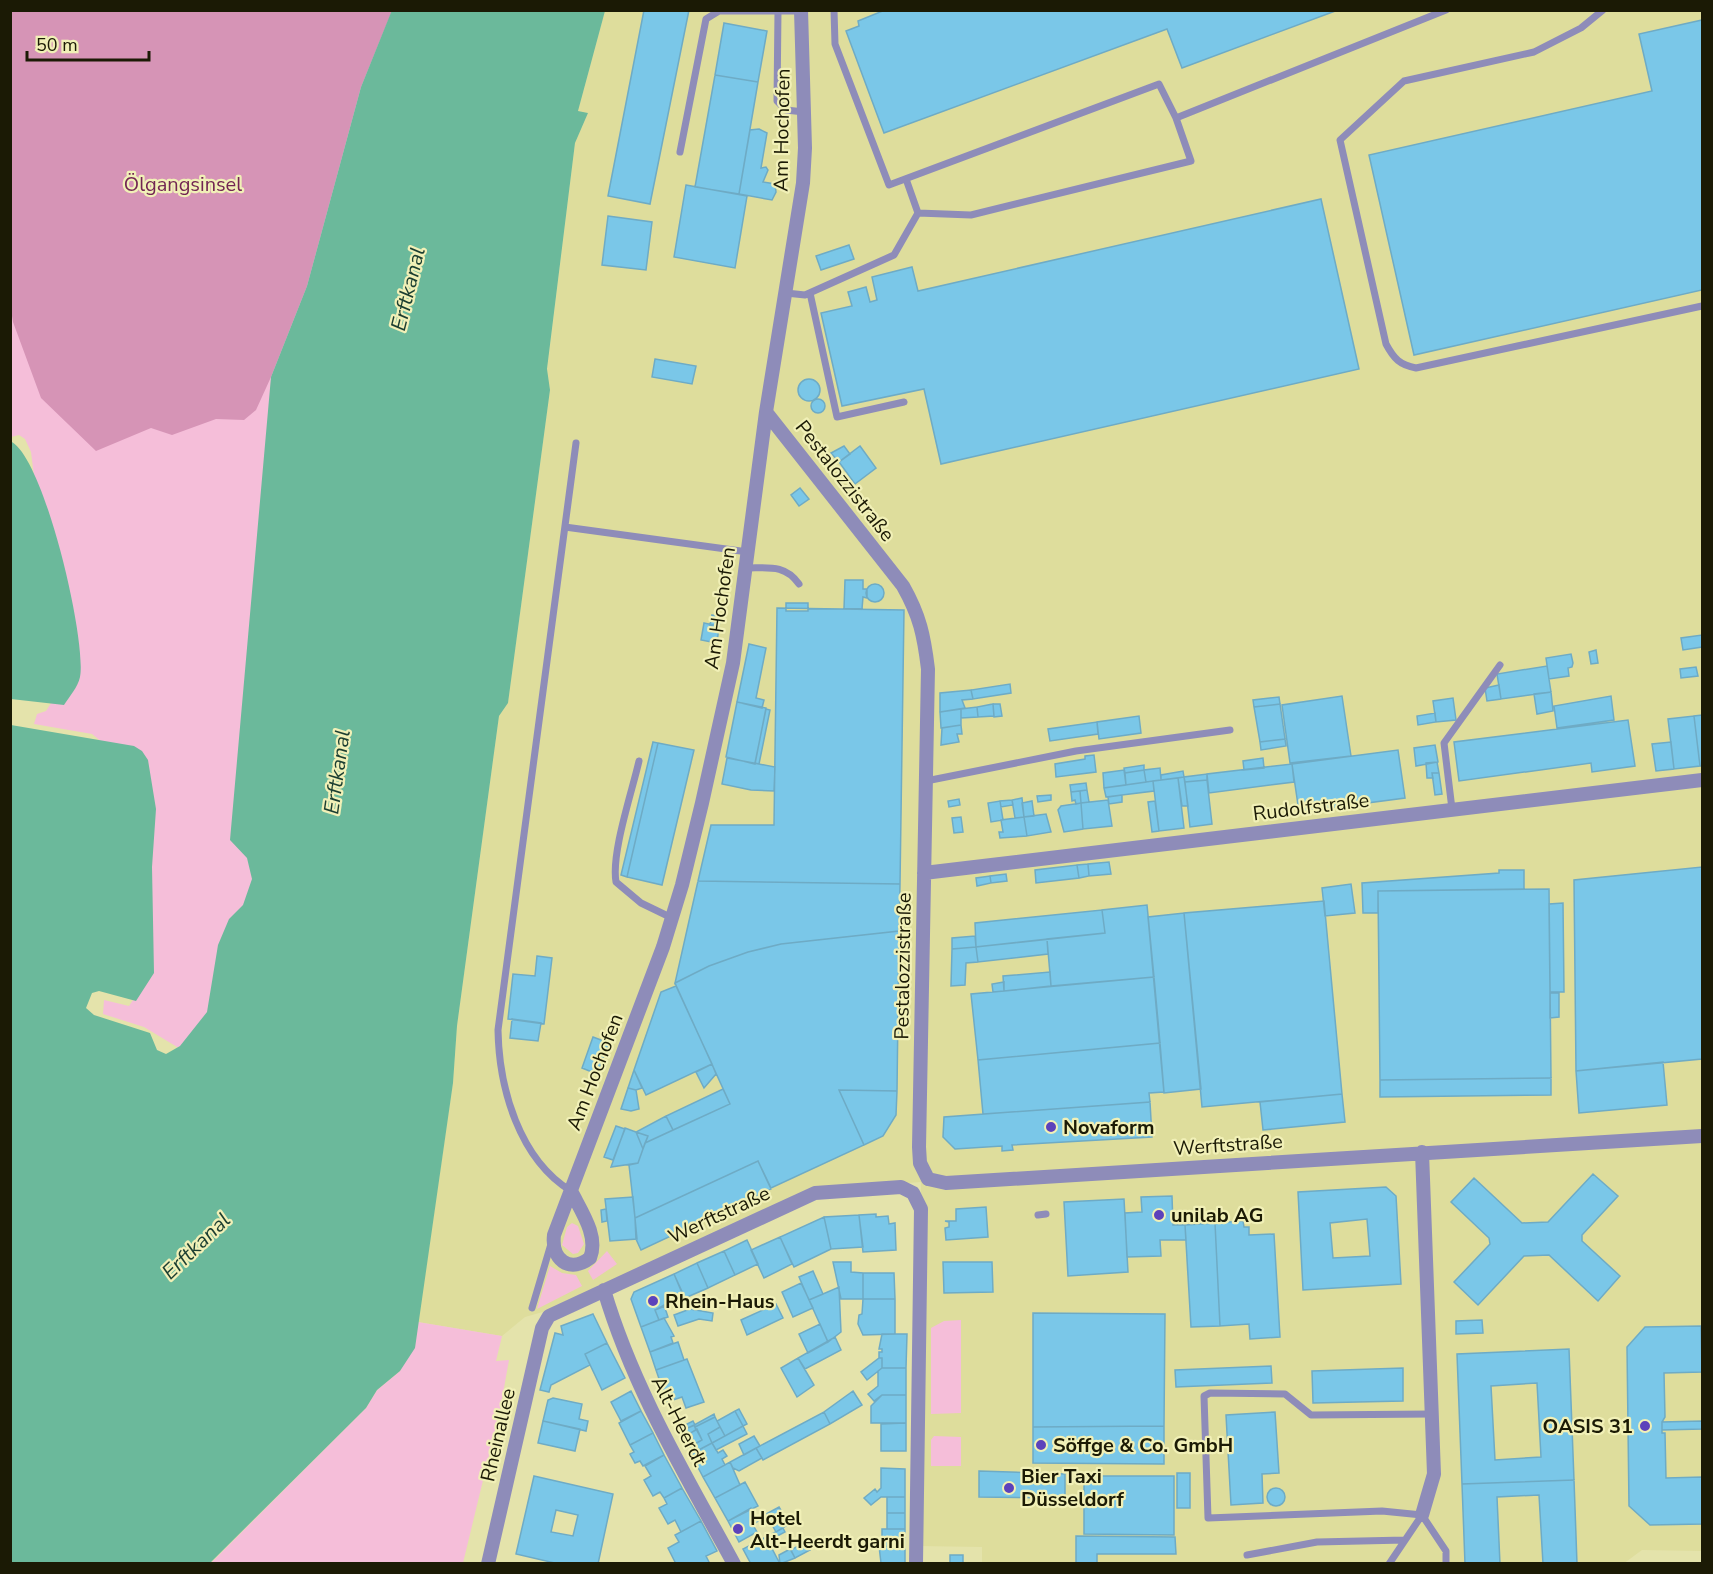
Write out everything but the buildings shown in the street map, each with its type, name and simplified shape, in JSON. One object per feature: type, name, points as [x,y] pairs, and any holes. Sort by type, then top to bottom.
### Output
[{"type":"street","name":"Am Hochofen","points":[[554,1235],[630,1037],[672,918],[723,712],[746,568],[766,412],[803,183],[804,112],[801,11]]},
{"type":"street","name":"Pestalozzistraße","points":[[766,412],[903,586],[917,610],[923,630],[928,669],[919,1148],[920,1163],[928,1179]]},
{"type":"street","name":"Rudolfstraße","points":[[924,873],[1702,780]]},
{"type":"street","name":"Werftstraße","points":[[928,1179],[946,1183],[1702,1136]]},
{"type":"street","points":[[1422,1152],[1434,1474],[1422,1515]]},
{"type":"street","points":[[916,1563],[921,1209],[914,1193],[928,1179]]},
{"type":"street","name":"Werftstraße","points":[[549,1316],[815,1193],[902,1187],[914,1193]]},
{"type":"street","points":[[554,1235],[553,1246],[562,1263],[578,1265],[590,1258],[594,1249],[593,1239],[571,1191]]},
{"type":"street","name":"Alt-Heerdt","points":[[604,1290],[635,1378],[654,1419],[734,1563]]},
{"type":"street","name":"Rheinallee","points":[[488,1563],[542,1328],[549,1316]]},
{"type":"lane","points":[[834,10],[834,44],[889,185],[1159,84],[1176,118],[1191,161],[971,215],[918,213]]},
{"type":"lane","points":[[1176,118],[1446,10]]},
{"type":"lane","points":[[1603,10],[1581,28],[1534,52],[1404,81],[1340,140],[1386,344],[1402,365],[1416,368],[1702,306]]},
{"type":"lane","points":[[680,152],[706,19],[719,11],[801,11]]},
{"type":"lane","points":[[778,11],[777,101],[786,110],[804,112]]},
{"type":"lane","points":[[786,293],[810,293],[894,255],[918,213],[906,179]]},
{"type":"lane","points":[[810,293],[837,417],[904,402]]},
{"type":"lane","points":[[571,1191],[548,1175],[524,1137],[504,1084],[498,1030],[576,443]]},
{"type":"lane","points":[[565,527],[748,552]]},
{"type":"lane","points":[[746,568],[777,567],[791,573],[799,584]]},
{"type":"lane","points":[[1452,810],[1444,743],[1500,665]]},
{"type":"lane","points":[[926,781],[1076,751],[1230,730]]},
{"type":"lane","points":[[639,761],[614,872],[616,882],[641,903],[672,918]]},
{"type":"lane","points":[[532,1308],[554,1235]]},
{"type":"lane","points":[[1432,1414],[1311,1415],[1285,1394],[1210,1393],[1204,1396],[1208,1518],[1382,1510],[1422,1515],[1446,1551],[1446,1563]]},
{"type":"lane","points":[[1389,1563],[1422,1515]]},
{"type":"lane","points":[[1247,1555],[1317,1542],[1405,1539]]},
{"type":"shaded area","points":[[605,11],[1702,11],[1702,1551],[1642,1550],[1623,1564],[982,1564],[982,1547],[918,1546],[921,1182],[811,1190],[553,1309],[525,1317],[502,1336],[418,1322],[453,1083],[457,1026],[499,716],[508,703],[550,390],[547,370],[575,143],[588,113],[578,111]]},
{"type":"green space","name":"Ölgangsinsel","points":[[10,11],[407,11],[272,839],[197,1059],[144,1027],[103,1014],[104,1000],[129,1006],[137,994],[108,747],[92,734],[34,724],[37,714],[46,711],[57,694],[56,653],[31,452],[25,439],[19,435],[11,437]]},
{"type":"green space","points":[[10,11],[392,11],[361,87],[307,286],[256,410],[244,420],[216,419],[172,435],[151,428],[96,451],[41,398],[13,322],[11,310]]},
{"type":"green space","points":[[572,1223],[578,1226],[584,1244],[578,1253],[573,1254],[562,1245],[567,1227]]},
{"type":"green space","points":[[607,1251],[617,1264],[593,1280],[588,1271]]},
{"type":"green space","points":[[550,1266],[562,1273],[576,1275],[582,1286],[537,1309]]},
{"type":"green space","points":[[961,1320],[961,1413],[931,1414],[931,1328],[944,1321]]},
{"type":"green space","points":[[418,1322],[502,1336],[496,1361],[509,1360],[500,1410],[463,1563],[210,1564],[366,1408],[377,1390],[400,1371]]},
{"type":"green space","points":[[934,1436],[961,1437],[961,1466],[931,1466],[931,1440]]},
{"type":"water","name":"Erftkanal","points":[[392,10],[605,11],[578,111],[588,113],[575,143],[547,369],[550,390],[508,703],[499,716],[457,1026],[453,1083],[415,1348],[400,1371],[377,1390],[366,1408],[210,1563],[11,1563],[11,725],[134,746],[142,751],[148,760],[156,809],[152,867],[154,973],[136,1001],[99,991],[92,993],[86,1008],[94,1015],[150,1033],[157,1050],[166,1054],[180,1046],[207,1012],[218,945],[229,919],[243,905],[252,879],[247,858],[230,840],[271,377],[307,286],[361,87]]},
{"type":"water","points":[[10,441],[23,454],[36,479],[49,512],[70,590],[77,627],[80,677],[64,705],[11,699]]},
{"type":"place","name":"Novaform","points":[[1051,1127]]},
{"type":"place","name":"unilab AG","points":[[1159,1215]]},
{"type":"place","name":"Rhein-Haus","points":[[653,1301]]},
{"type":"place","name":"OASIS 31","points":[[1645,1426]]},
{"type":"place","name":"Söffge & Co. GmbH","points":[[1041,1445]]},
{"type":"place","name":"Bier Taxi Düsseldorf","points":[[1009,1488]]},
{"type":"place","name":"Hotel Alt-Heerdt garni","points":[[738,1529]]}]
